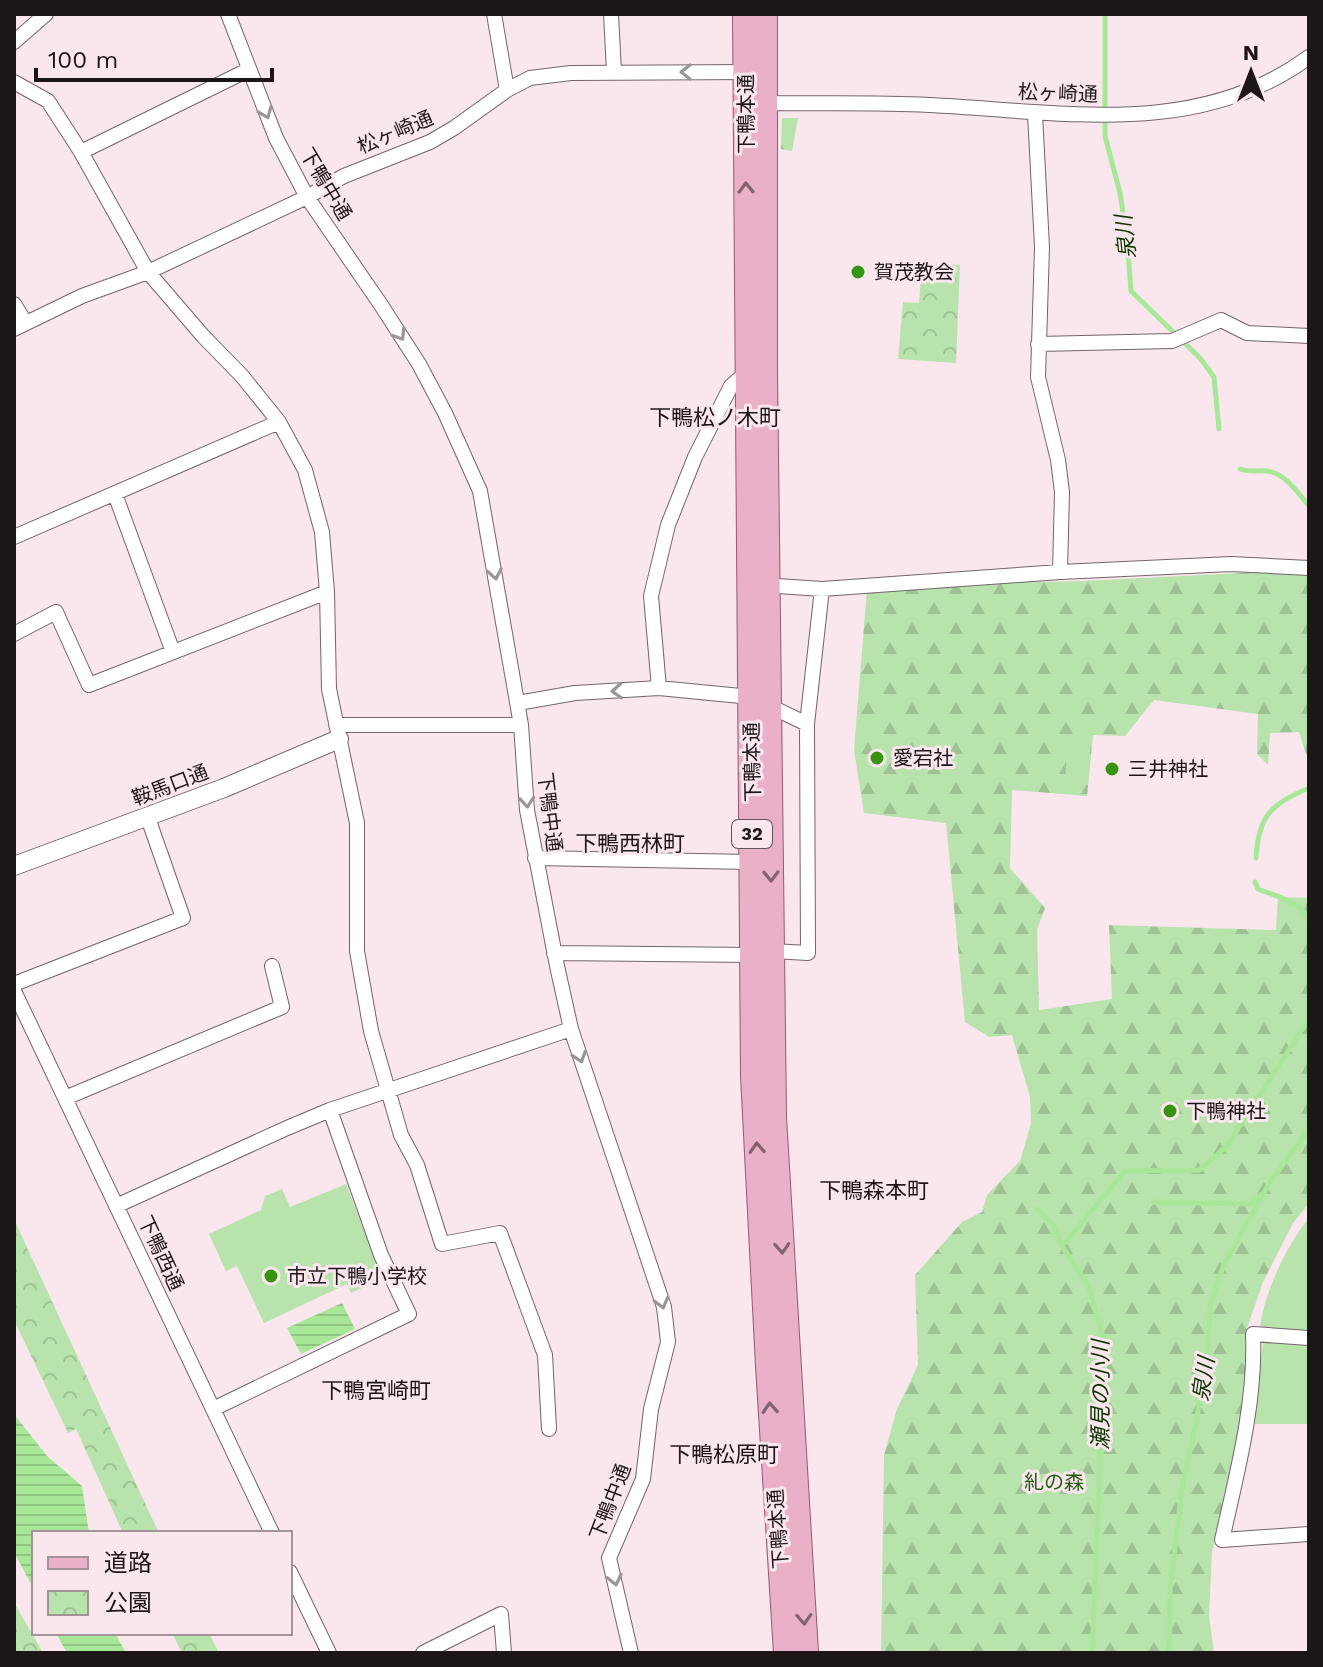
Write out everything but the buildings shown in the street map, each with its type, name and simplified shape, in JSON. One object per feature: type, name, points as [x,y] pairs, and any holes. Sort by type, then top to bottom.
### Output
[{"type":"main road","name":"下鴨本通","points":[[745,14],[755,72]]},
{"type":"main road","name":"下鴨本通","points":[[765,14],[755,72],[762,953],[753,1076],[786,1653]]},
{"type":"main road","name":"下鴨本通","points":[[760,702],[752,862],[774,1117],[806,1653]]},
{"type":"street","points":[[14,42],[46,14]]},
{"type":"street","name":"下鴨中通","points":[[228,14],[276,138],[307,197],[419,364],[478,487],[518,703],[527,810],[535,858],[571,1029],[664,1307],[668,1342],[651,1409],[643,1479],[609,1558],[631,1653]]},
{"type":"street","points":[[494,14],[507,90]]},
{"type":"street","points":[[611,14],[614,72]]},
{"type":"street","name":"松ヶ崎通","points":[[755,103],[932,105],[1035,114],[1150,114],[1252,91],[1309,57]]},
{"type":"street","points":[[81,152],[248,70]]},
{"type":"street","name":"松ヶ崎通","points":[[20,326],[82,296],[148,272],[307,197],[344,176],[430,142],[530,78],[571,73],[755,72]]},
{"type":"street","points":[[14,82],[48,101],[81,152],[148,272],[279,422],[305,470],[322,532],[329,689],[357,823],[357,951],[371,1031],[401,1135],[417,1165],[442,1244],[500,1233],[545,1355],[549,1429]]},
{"type":"street","points":[[1035,114],[1042,247],[1038,377],[1058,460],[1062,492],[1060,572]]},
{"type":"street","points":[[14,304],[20,326]]},
{"type":"street","points":[[1038,344],[1179,338],[1221,320],[1247,333],[1309,336]]},
{"type":"street","points":[[659,688],[651,596],[668,525],[695,457],[731,386],[756,372]]},
{"type":"street","points":[[14,537],[279,422]]},
{"type":"street","points":[[115,494],[173,652]]},
{"type":"street","points":[[758,585],[822,589],[1060,572],[1231,564],[1309,568]]},
{"type":"street","points":[[554,953],[808,953],[807,724],[822,589]]},
{"type":"street","points":[[14,634],[56,612],[89,685],[327,592]]},
{"type":"street","points":[[518,703],[575,693],[659,688],[760,702],[807,724]]},
{"type":"street","name":"鞍馬口通","points":[[14,866],[148,818],[337,732],[521,725]]},
{"type":"street","points":[[14,984],[183,918],[148,818]]},
{"type":"street","points":[[535,858],[752,862]]},
{"type":"street","points":[[65,1098],[282,1007],[272,966]]},
{"type":"street","name":"下鴨西通","points":[[14,991],[271,1531]]},
{"type":"street","points":[[116,1206],[330,1110],[571,1029]]},
{"type":"street","points":[[213,1409],[409,1314],[381,1255],[330,1110]]},
{"type":"street","points":[[1309,1338],[1253,1334],[1254,1352],[1243,1449],[1222,1540],[1309,1534]]},
{"type":"street","points":[[292,1576],[329,1653]]},
{"type":"street","points":[[423,1653],[501,1614],[504,1653]]},
{"type":"green space","points":[[782,118],[798,118],[792,151],[781,149]]},
{"type":"green space","points":[[922,263],[960,265],[956,363],[898,359],[903,302],[919,303]]},
{"type":"green space","name":"糺の森","points":[[1299,570],[1309,573],[1309,763],[1299,732],[1270,733],[1268,765],[1257,754],[1258,714],[1154,700],[1125,736],[1093,735],[1087,796],[1012,790],[1010,868],[1045,908],[1037,930],[1039,1010],[1112,999],[1109,925],[1276,930],[1278,897],[1309,898],[1309,1203],[1293,1223],[1263,1282],[1246,1331],[1246,1341],[1251,1347],[1238,1448],[1212,1552],[1209,1615],[1214,1653],[881,1653],[884,1455],[897,1409],[918,1365],[915,1275],[962,1222],[982,1212],[987,1195],[1020,1161],[1031,1124],[1030,1097],[1012,1035],[989,1037],[965,1022],[946,823],[864,813],[854,750],[867,589],[897,585],[1084,581]]},
{"type":"green space","points":[[1064,737],[1091,739],[1088,785],[1065,784],[1067,748],[1063,747]]},
{"type":"green space","points":[[346,1184],[383,1278],[351,1293],[347,1284],[264,1323],[237,1266],[226,1271],[209,1234],[261,1210],[265,1196],[282,1189],[290,1207]]},
{"type":"green space","points":[[1309,1218],[1309,1332],[1260,1329],[1277,1270]]},
{"type":"green space","points":[[14,1219],[158,1531],[122,1531],[76,1429],[68,1433],[14,1320]]},
{"type":"green space","points":[[1264,1339],[1309,1341],[1309,1424],[1249,1424]]},
{"type":"green space","points":[[14,1602],[43,1653],[14,1653]]},
{"type":"green space","points":[[173,1635],[210,1635],[219,1653],[182,1653]]},
{"type":"shaded area","points":[[342,1303],[355,1329],[301,1354],[287,1328]]},
{"type":"shaded area","points":[[14,1414],[47,1456],[82,1486],[89,1531],[32,1531],[32,1586],[14,1552]]},
{"type":"shaded area","points":[[57,1635],[116,1635],[126,1653],[67,1653]]},
{"type":"waterway","name":"泉川","points":[[1105,14],[1105,136],[1120,193],[1131,291],[1200,358],[1214,377],[1219,429]]},
{"type":"waterway","name":"泉川","points":[[1240,469],[1280,475],[1309,506]]},
{"type":"waterway","points":[[1256,858],[1260,831],[1269,813],[1285,799],[1309,788]]},
{"type":"waterway","points":[[1255,882],[1258,889],[1295,904],[1309,921]]},
{"type":"waterway","name":"瀬見の小川","points":[[1092,1653],[1105,1344],[1088,1285],[1062,1246],[1125,1171],[1199,1170],[1226,1147],[1309,1019]]},
{"type":"waterway","name":"泉川","points":[[1169,1653],[1170,1590],[1182,1489],[1206,1373],[1210,1306],[1224,1264],[1270,1182],[1309,1129]]},
{"type":"waterway","points":[[1153,1202],[1250,1204],[1260,1195]]},
{"type":"waterway","points":[[1037,1209],[1054,1226],[1062,1246]]},
{"type":"place","name":"賀茂教会","points":[[858,272]]},
{"type":"place","name":"愛宕社","points":[[877,758]]},
{"type":"place","name":"三井神社","points":[[1112,769]]},
{"type":"place","name":"下鴨神社","points":[[1170,1111]]},
{"type":"place","name":"市立下鴨小学校","points":[[271,1276]]},
{"type":"district","name":"下鴨松ノ木町","points":[[715,417]]},
{"type":"district","name":"下鴨西林町","points":[[630,843]]},
{"type":"district","name":"下鴨森本町","points":[[874,1190]]},
{"type":"district","name":"下鴨宮崎町","points":[[376,1390]]},
{"type":"district","name":"下鴨松原町","points":[[724,1454]]}]
